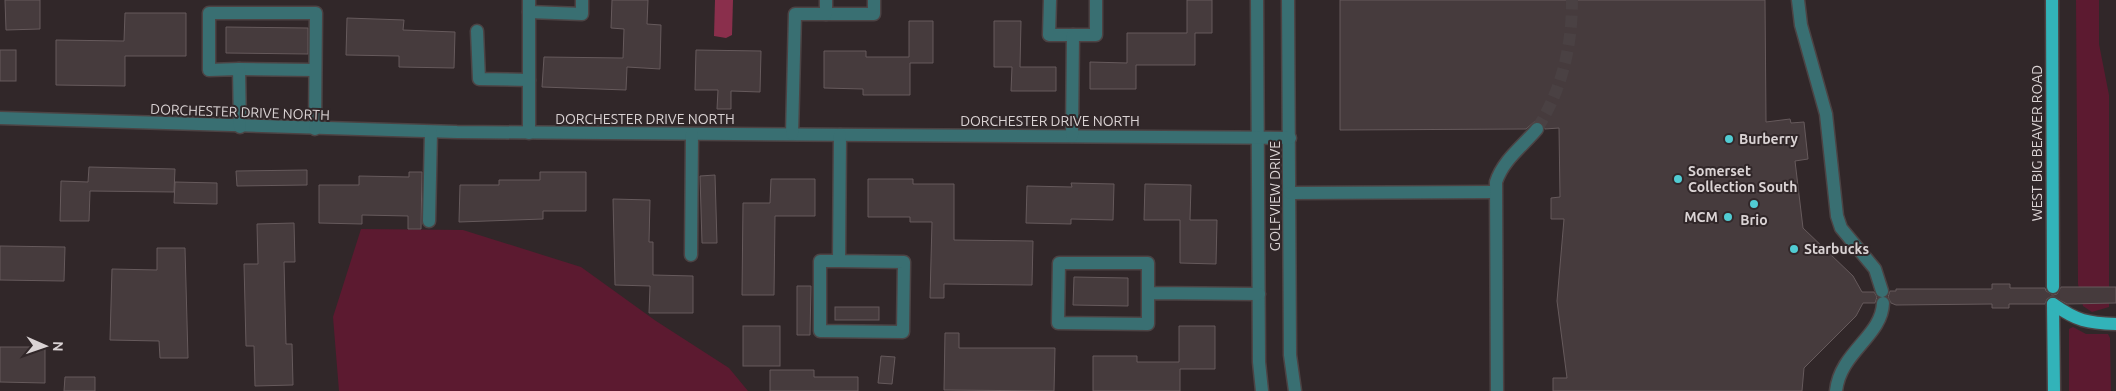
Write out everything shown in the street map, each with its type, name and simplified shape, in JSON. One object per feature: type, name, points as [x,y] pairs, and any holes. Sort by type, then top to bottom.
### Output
[{"type":"main road","name":"WEST BIG BEAVER ROAD","points":[[2052,0],[2053,287]]},
{"type":"main road","points":[[2054,391],[2053,304],[2076,320],[2090,324],[2116,324]]},
{"type":"street","points":[[528,133],[529,6],[582,14],[582,0]]},
{"type":"street","points":[[826,0],[826,14]]},
{"type":"street","points":[[792,134],[795,14],[874,14],[874,0]]},
{"type":"street","points":[[1050,0],[1049,35],[1096,35],[1096,0]]},
{"type":"street","name":"GOLFVIEW DRIVE","points":[[1257,0],[1259,362],[1262,391]]},
{"type":"street","name":"GOLFVIEW DRIVE","points":[[1288,0],[1290,368],[1295,391]]},
{"type":"street","points":[[1798,0],[1801,25],[1826,114],[1836,216],[1841,228],[1875,269],[1882,297],[1879,319],[1845,361],[1838,379],[1836,391]]},
{"type":"street","points":[[315,70],[209,70],[209,13],[316,12],[315,129]]},
{"type":"street","points":[[477,31],[479,79],[529,80]]},
{"type":"street","points":[[1072,136],[1073,35]]},
{"type":"street","points":[[239,69],[240,127]]},
{"type":"street","name":"DORCHESTER DRIVE NORTH","points":[[0,118],[431,132],[1290,138]]},
{"type":"street","points":[[1497,391],[1495,192],[1499,173],[1537,129]]},
{"type":"street","points":[[429,221],[431,132]]},
{"type":"street","points":[[691,255],[692,134]]},
{"type":"street","points":[[839,261],[840,135]]},
{"type":"street","points":[[1290,193],[1495,192]]},
{"type":"street","points":[[820,261],[839,261],[904,262],[903,332],[820,331],[820,261]]},
{"type":"street","points":[[1059,262],[1148,263],[1148,293],[1148,324],[1058,323],[1059,262]]},
{"type":"street","points":[[1148,293],[1259,294]]},
{"type":"shaded area","points":[[715,0],[733,0],[732,35],[726,38],[714,36]]},
{"type":"shaded area","points":[[2076,0],[2099,0],[2099,44],[2109,95],[2109,307],[2092,312],[2083,306],[2078,284]]},
{"type":"shaded area","points":[[361,229],[463,230],[581,267],[656,321],[729,368],[748,391],[339,391],[333,317]]},
{"type":"shaded area","points":[[2073,327],[2086,334],[2108,334],[2110,338],[2111,391],[2069,391],[2069,329]]},
{"type":"building","points":[[5,0],[40,0],[40,29],[6,30]]},
{"type":"building","points":[[612,0],[648,0],[647,24],[661,25],[660,69],[627,67],[626,90],[542,87],[544,57],[623,58],[624,29],[611,28]]},
{"type":"building","points":[[1187,0],[1212,0],[1212,33],[1195,33],[1195,65],[1136,65],[1136,89],[1090,89],[1090,62],[1127,63],[1127,33],[1187,33]]},
{"type":"building","name":"Somerset Collection South","points":[[1340,0],[1765,0],[1766,122],[1790,119],[1791,123],[1804,122],[1808,159],[1795,161],[1803,228],[1853,276],[1862,292],[1874,292],[1877,297],[1875,303],[1863,303],[1856,316],[1804,368],[1802,391],[1553,391],[1553,378],[1567,378],[1557,301],[1564,219],[1551,219],[1551,198],[1560,197],[1559,128],[1545,129],[1543,123],[1538,121],[1526,129],[1340,130]]},
{"type":"building","points":[[125,13],[186,13],[186,56],[125,56],[125,86],[56,85],[56,40],[124,41]]},
{"type":"building","points":[[347,18],[404,20],[403,30],[455,32],[454,68],[399,67],[399,56],[346,55]]},
{"type":"building","points":[[909,21],[933,21],[933,63],[910,63],[910,95],[863,95],[863,89],[824,88],[824,51],[866,51],[866,57],[909,57]]},
{"type":"building","points":[[994,21],[1021,21],[1020,67],[1056,67],[1056,91],[1011,91],[1012,67],[994,67]]},
{"type":"building","points":[[226,27],[308,28],[308,54],[226,53]]},
{"type":"building","points":[[0,50],[16,50],[16,81],[0,81]]},
{"type":"building","points":[[696,50],[761,51],[760,92],[731,91],[731,109],[717,109],[718,90],[695,90]]},
{"type":"building","points":[[89,167],[175,169],[174,192],[90,191],[89,221],[60,221],[61,181],[88,182]]},
{"type":"building","points":[[307,170],[307,185],[237,186],[236,171]]},
{"type":"building","points":[[409,172],[422,172],[421,229],[408,229],[408,216],[362,215],[362,224],[319,223],[319,185],[359,185],[359,176],[409,177]]},
{"type":"building","points":[[540,172],[586,172],[586,211],[543,211],[543,219],[459,222],[460,185],[499,185],[499,180],[540,180]]},
{"type":"building","points":[[715,175],[717,243],[702,243],[700,176]]},
{"type":"building","points":[[771,179],[815,179],[815,216],[775,216],[774,295],[742,295],[743,203],[770,203]]},
{"type":"building","points":[[868,179],[913,179],[913,184],[954,184],[954,240],[1033,241],[1032,285],[944,284],[944,298],[930,298],[932,222],[910,222],[910,217],[868,217]]},
{"type":"building","points":[[175,182],[217,183],[217,204],[174,203]]},
{"type":"building","points":[[1071,183],[1114,184],[1113,220],[1071,219],[1071,224],[1026,223],[1027,186],[1072,187]]},
{"type":"building","points":[[1145,184],[1191,185],[1190,220],[1217,220],[1216,264],[1180,263],[1180,220],[1144,220]]},
{"type":"building","points":[[613,199],[650,200],[649,242],[653,242],[653,275],[693,276],[693,313],[649,313],[650,286],[615,285]]},
{"type":"building","points":[[294,223],[295,262],[284,262],[286,344],[292,344],[293,385],[255,386],[254,346],[246,346],[244,264],[258,264],[257,224]]},
{"type":"building","points":[[0,246],[65,247],[64,281],[0,280]]},
{"type":"building","points":[[157,248],[185,248],[188,358],[160,358],[159,341],[110,340],[112,269],[157,270]]},
{"type":"building","points":[[1074,277],[1128,278],[1128,306],[1073,305]]},
{"type":"building","points":[[1992,284],[2010,284],[2010,288],[2045,288],[2046,291],[2053,295],[2057,294],[2061,287],[2116,287],[2116,303],[2067,304],[2052,296],[2047,299],[2045,304],[2009,304],[2009,308],[1992,308],[1992,304],[1896,305],[1891,303],[1888,297],[1890,291],[1896,291],[1896,289],[1992,289]]},
{"type":"building","points":[[797,286],[811,286],[810,335],[797,335]]},
{"type":"building","points":[[835,307],[879,307],[879,320],[835,320]]},
{"type":"building","points":[[743,326],[780,326],[780,366],[743,366]]},
{"type":"building","points":[[1179,326],[1215,326],[1215,369],[1180,369],[1180,391],[1093,391],[1093,356],[1137,356],[1137,362],[1179,362]]},
{"type":"building","points":[[945,333],[959,333],[959,348],[1055,348],[1054,391],[944,390]]},
{"type":"building","points":[[0,347],[45,347],[45,383],[0,382]]},
{"type":"building","points":[[881,356],[895,357],[892,384],[878,383]]},
{"type":"building","points":[[770,370],[814,370],[814,377],[858,377],[858,391],[770,391]]},
{"type":"building","points":[[65,377],[95,377],[95,391],[64,391]]},
{"type":"tunnel","points":[[1537,129],[1553,99],[1564,67],[1568,51],[1572,0]]},
{"type":"place","name":"Burberry","points":[[1729,139]]},
{"type":"place","name":"Somerset Collection South","points":[[1678,179]]},
{"type":"place","name":"Brio","points":[[1754,204]]},
{"type":"place","name":"MCM","points":[[1728,217]]},
{"type":"place","name":"Starbucks","points":[[1794,249]]}]
